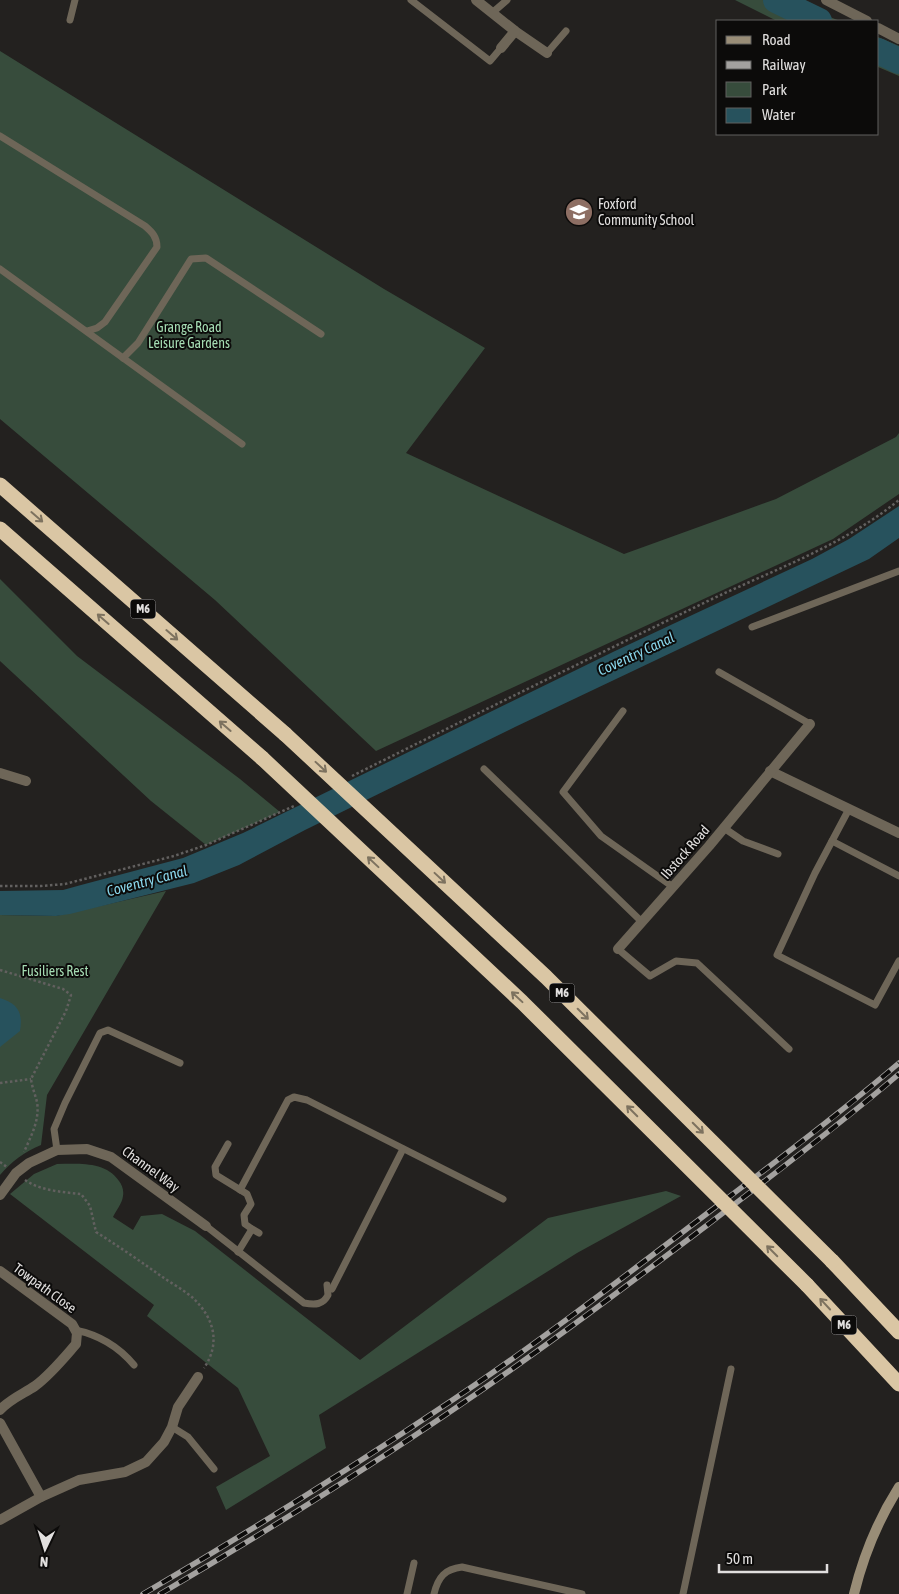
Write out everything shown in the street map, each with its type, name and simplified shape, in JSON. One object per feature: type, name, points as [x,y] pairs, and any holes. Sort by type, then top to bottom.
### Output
[{"type":"highway","name":"M6","points":[[0,485],[285,734],[546,977],[832,1261],[899,1332]]},
{"type":"highway","name":"M6","points":[[0,528],[262,758],[522,1002],[807,1285],[899,1384]]},
{"type":"main road","points":[[854,1594],[859,1572],[873,1537],[899,1487]]},
{"type":"street","points":[[476,0],[547,54]]},
{"type":"street","points":[[826,0],[865,20]]},
{"type":"street","points":[[879,29],[899,39]]},
{"type":"street","points":[[501,48],[515,31]]},
{"type":"street","name":"Ibstock Road","points":[[618,949],[724,828],[810,724]]},
{"type":"street","points":[[770,771],[899,834]]},
{"type":"street","points":[[0,773],[26,781]]},
{"type":"street","name":"Channel Way","points":[[0,1195],[16,1173],[29,1163],[57,1150],[87,1149],[111,1157],[206,1226]]},
{"type":"street","name":"Towpath Close","points":[[0,1271],[72,1324],[77,1333],[76,1344],[53,1371],[36,1385],[5,1404],[0,1410]]},
{"type":"street","points":[[0,1520],[41,1497],[79,1480],[125,1472],[146,1462],[164,1442],[172,1428],[178,1407],[198,1377]]},
{"type":"street","points":[[0,1423],[41,1497]]},
{"type":"lane","points":[[70,20],[75,0]]},
{"type":"lane","points":[[411,0],[490,62],[501,48]]},
{"type":"lane","points":[[492,13],[507,0]]},
{"type":"lane","points":[[547,54],[566,30]]},
{"type":"lane","points":[[0,136],[145,226],[154,234],[157,247],[105,322],[97,328],[87,331]]},
{"type":"lane","points":[[123,358],[138,343],[191,259],[199,258],[206,258],[321,334]]},
{"type":"lane","points":[[0,269],[242,444]]},
{"type":"lane","points":[[752,627],[899,571]]},
{"type":"lane","points":[[719,672],[810,724]]},
{"type":"lane","points":[[623,711],[563,792],[601,836],[672,887]]},
{"type":"lane","points":[[484,769],[642,922]]},
{"type":"lane","points":[[849,809],[815,873],[777,955],[875,1005],[899,961]]},
{"type":"lane","points":[[724,828],[743,841],[778,854]]},
{"type":"lane","points":[[832,841],[899,876]]},
{"type":"lane","points":[[618,949],[650,976],[676,961],[697,963],[789,1049]]},
{"type":"lane","points":[[57,1150],[54,1129],[100,1033],[108,1030],[180,1063]]},
{"type":"lane","points":[[240,1190],[288,1100],[294,1097],[307,1100],[503,1198]]},
{"type":"lane","points":[[228,1144],[215,1167],[216,1175],[247,1194],[250,1204],[244,1214],[245,1224],[256,1231],[238,1252]]},
{"type":"lane","points":[[206,1226],[304,1303],[316,1305],[322,1302],[328,1295],[330,1287],[403,1148]]},
{"type":"lane","points":[[75,1330],[99,1337],[123,1352],[134,1365]]},
{"type":"lane","points":[[683,1594],[731,1369]]},
{"type":"lane","points":[[172,1428],[188,1438],[214,1469]]},
{"type":"lane","points":[[407,1594],[414,1564]]},
{"type":"lane","points":[[434,1594],[439,1578],[455,1568],[462,1567],[582,1594]]},
{"type":"path","points":[[346,779],[835,542],[860,528],[899,500]]},
{"type":"path","points":[[0,886],[65,884],[174,856],[214,841],[296,804]]},
{"type":"path","points":[[0,970],[63,989],[71,995],[66,1011],[31,1079],[37,1101],[38,1116],[24,1152],[29,1163]]},
{"type":"path","points":[[0,1083],[31,1079]]},
{"type":"path","points":[[0,1162],[31,1184],[81,1194],[90,1206],[96,1232],[193,1298],[210,1322],[215,1343],[210,1359],[198,1377]]},
{"type":"green space","points":[[735,0],[787,0],[837,20],[775,20]]},
{"type":"green space","points":[[879,37],[899,46],[899,76],[879,67]]},
{"type":"green space","name":"Grange Road Leisure Gardens","points":[[0,51],[384,289],[485,348],[406,453],[624,554],[776,499],[896,437],[899,433],[899,494],[833,539],[376,751],[215,600],[0,419]]},
{"type":"green space","points":[[0,579],[77,656],[240,779],[280,812],[206,845],[151,801],[0,661]]},
{"type":"green space","name":"Fusiliers Rest","points":[[166,891],[47,1095],[41,1145],[19,1157],[0,1175],[0,915],[56,916]]},
{"type":"green space","points":[[57,1164],[91,1165],[106,1170],[119,1181],[123,1190],[121,1202],[113,1217],[133,1230],[141,1216],[162,1214],[195,1231],[360,1360],[548,1218],[666,1191],[681,1196],[577,1253],[319,1415],[326,1448],[226,1510],[216,1487],[270,1456],[238,1388],[147,1316],[154,1305],[10,1194],[34,1174]]},
{"type":"water","name":"Coventry Canal","points":[[899,506],[899,538],[869,559],[515,727],[305,830],[239,865],[194,883],[70,914],[56,916],[0,915],[0,891],[63,890],[183,858],[243,833],[615,651],[812,559],[849,539]]},
{"type":"water","points":[[0,998],[15,1006],[20,1014],[21,1024],[20,1031],[0,1047]]},
{"type":"waterway","points":[[776,0],[817,20]]},
{"type":"waterway","points":[[879,51],[899,61]]},
{"type":"railway","points":[[143,1594],[339,1474],[487,1377],[757,1176],[899,1063]]},
{"type":"railway","points":[[160,1594],[349,1478],[522,1362],[706,1226],[828,1132],[899,1074]]},
{"type":"place","name":"Foxford Community School","points":[[579,212]]}]
